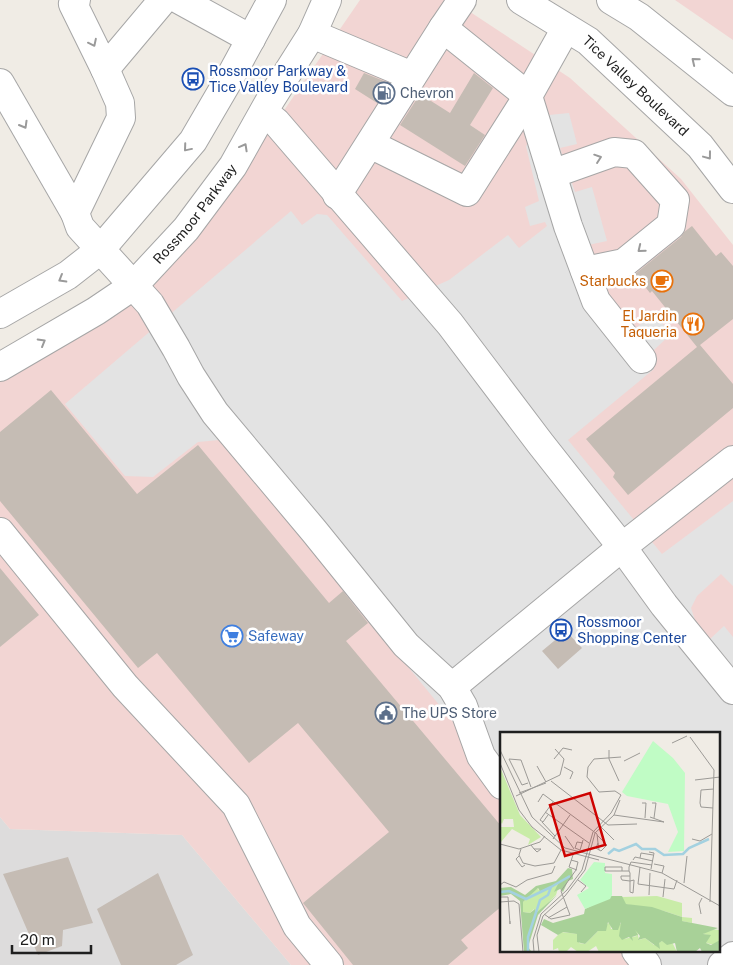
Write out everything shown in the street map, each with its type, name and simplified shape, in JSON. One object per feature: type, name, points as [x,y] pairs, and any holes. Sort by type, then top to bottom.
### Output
[{"type":"street","points":[[75,213],[121,118],[120,103],[73,4],[76,0]]},
{"type":"street","points":[[105,69],[163,0]]},
{"type":"street","points":[[0,314],[68,276],[100,250],[193,141],[262,15],[180,0]]},
{"type":"street","name":"Rossmoor Parkway","points":[[0,367],[96,311],[133,286],[186,229],[233,166],[312,34],[326,0]]},
{"type":"street","points":[[312,34],[320,28],[343,0]]},
{"type":"street","points":[[337,195],[462,0]]},
{"type":"street","points":[[612,0],[640,17],[733,92]]},
{"type":"street","name":"Tice Valley Boulevard","points":[[522,1],[588,41],[700,146],[733,189]]},
{"type":"street","points":[[443,28],[528,96],[568,226],[596,301],[642,359]]},
{"type":"street","points":[[370,144],[468,192],[528,96],[566,28]]},
{"type":"street","points":[[312,34],[412,76]]},
{"type":"street","points":[[0,83],[75,213],[80,227],[150,304],[191,376],[216,412],[406,646],[452,687],[464,706],[481,756],[500,782]]},
{"type":"street","points":[[264,112],[276,122],[450,324],[622,547],[664,605],[733,690]]},
{"type":"street","points":[[552,174],[614,152],[634,154],[675,200],[671,225],[624,263],[584,271]]},
{"type":"street","points":[[452,687],[622,547],[733,460]]},
{"type":"street","points":[[0,532],[125,686],[236,805],[297,926],[329,965]]},
{"type":"street","points":[[637,952],[647,965]]},
{"type":"street","points":[[722,965],[733,956]]},
{"type":"shaded area","name":"Rossmoor Shopping Center","points":[[360,0],[452,0],[570,78],[681,179],[733,245],[733,965],[291,965],[182,835],[10,829],[0,817],[0,363],[133,296],[276,122]]},
{"type":"shaded area","points":[[675,0],[733,0],[733,40]]},
{"type":"shaded area","points":[[569,113],[577,144],[560,148],[575,192],[592,187],[607,241],[588,245],[600,284],[636,328],[654,313],[671,334],[654,350],[654,369],[568,440],[662,554],[733,501],[733,586],[721,574],[697,596],[691,608],[696,623],[710,639],[724,626],[733,637],[733,956],[722,965],[647,965],[637,952],[720,952],[720,732],[500,732],[500,782],[481,756],[256,481],[219,440],[198,442],[153,477],[125,476],[65,404],[291,211],[302,225],[317,214],[327,215],[402,301],[449,280],[508,235],[519,248],[547,226],[545,222],[530,226],[525,207],[539,201],[526,146],[549,115]]},
{"type":"shaded area","points":[[0,817],[10,829],[182,835],[291,965],[0,965]]},
{"type":"building","points":[[364,73],[389,83],[377,103],[355,89]]},
{"type":"building","points":[[474,73],[493,88],[470,125],[485,135],[465,166],[400,125],[420,94],[450,113]]},
{"type":"building","points":[[692,226],[716,256],[721,252],[733,266],[733,319],[700,345],[733,384],[733,408],[628,495],[613,477],[615,473],[586,439],[697,347],[652,291],[650,293],[635,274]]},
{"type":"building","points":[[51,390],[137,494],[198,445],[329,603],[343,591],[368,623],[346,641],[500,825],[500,908],[461,940],[468,948],[448,965],[353,965],[303,903],[389,832],[298,723],[249,763],[157,653],[138,668],[0,501],[0,432]]},
{"type":"building","points":[[0,568],[39,615],[0,647]]},
{"type":"building","points":[[566,631],[582,648],[558,669],[542,651]]},
{"type":"building","points":[[68,857],[93,923],[63,930],[62,946],[38,955],[3,874]]},
{"type":"building","points":[[158,873],[193,955],[176,965],[121,965],[97,909]]},
{"type":"place","name":"Rossmoor Parkway & Tice Valley Boulevard","points":[[193,79]]},
{"type":"place","name":"Chevron","points":[[384,93]]},
{"type":"place","name":"Starbucks","points":[[662,281]]},
{"type":"place","name":"El Jardin Taqueria","points":[[693,324]]},
{"type":"place","name":"Rossmoor Shopping Center","points":[[561,630]]},
{"type":"place","name":"Safeway","points":[[232,636]]},
{"type":"place","name":"The UPS Store","points":[[386,713]]}]
